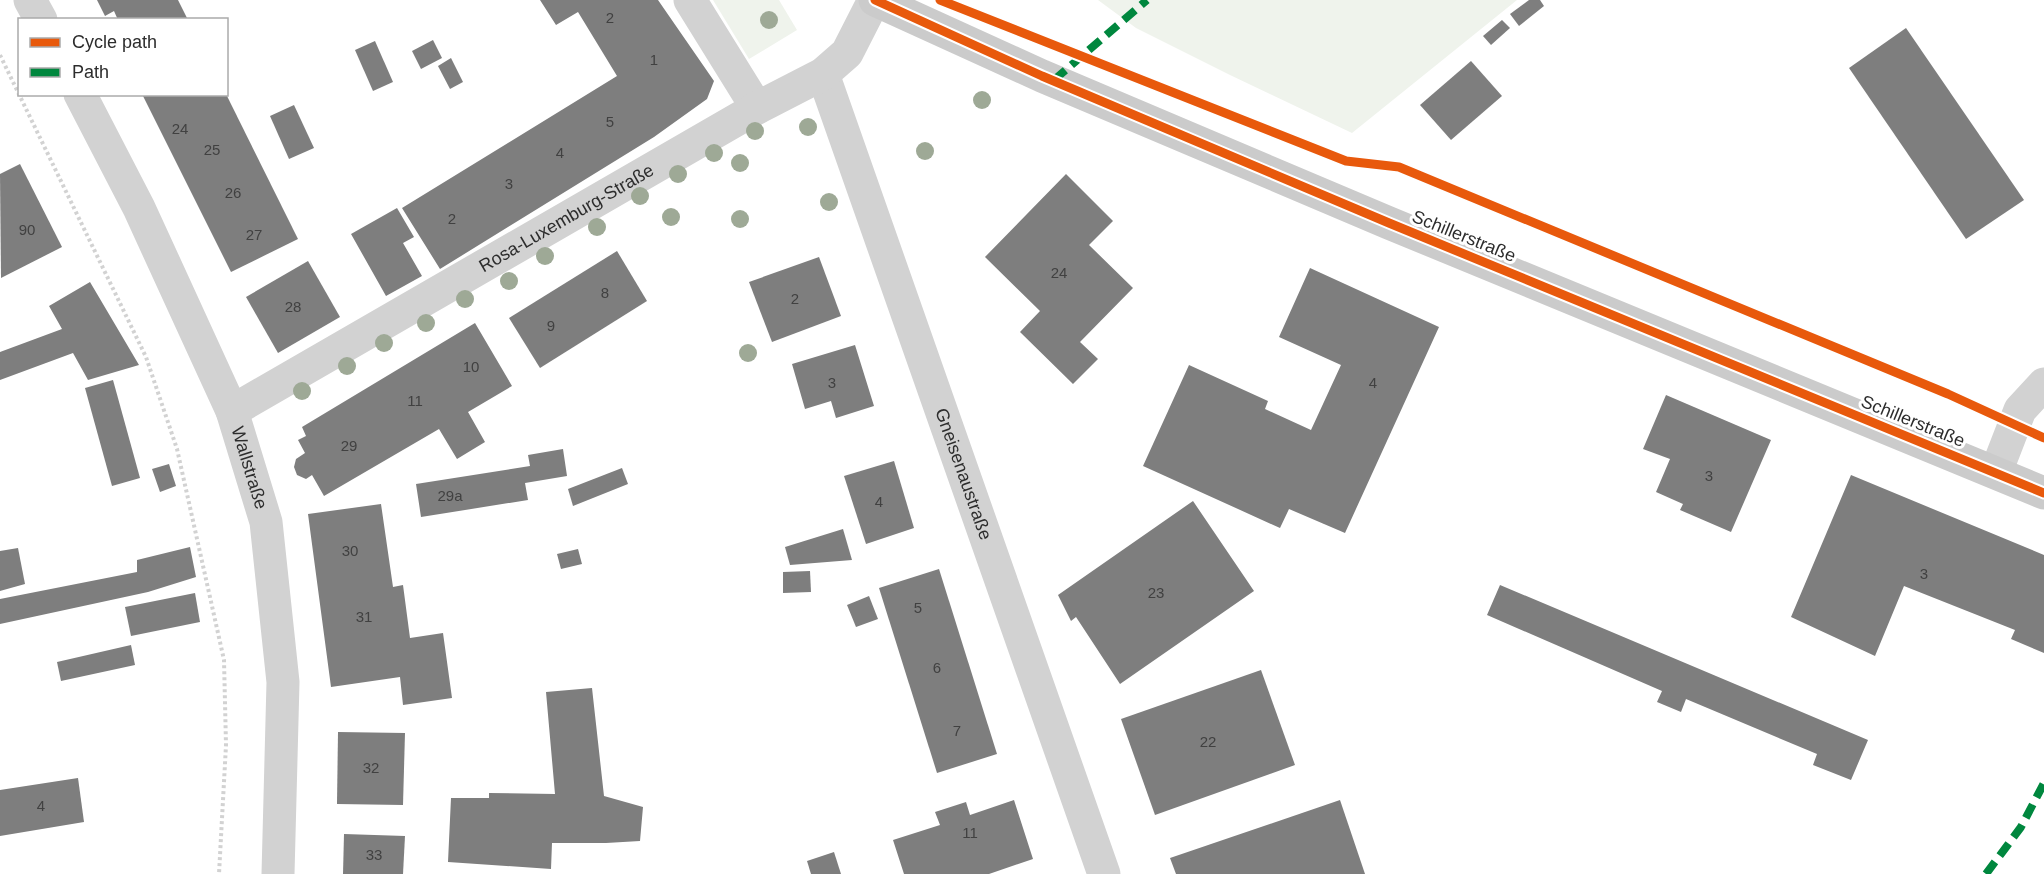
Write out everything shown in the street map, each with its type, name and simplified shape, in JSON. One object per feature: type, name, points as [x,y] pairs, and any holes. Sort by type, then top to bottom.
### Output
[{"type":"main road","name":"Schillerstraße","points":[[875,0],[1042,75],[1378,218],[2044,493]]},
{"type":"street","points":[[30,0],[39,18]]},
{"type":"street","points":[[690,0],[757,108]]},
{"type":"street","name":"Rosa-Luxemburg-Straße","points":[[232,411],[757,108],[823,74],[847,53],[875,0]]},
{"type":"street","name":"Gneisenaustraße","points":[[823,74],[1104,874]]},
{"type":"street","name":"Wallstraße","points":[[81,96],[139,208],[232,411],[266,522],[283,682],[278,874]]},
{"type":"street","points":[[1996,472],[2020,410],[2044,384]]},
{"type":"path","points":[[0,55],[18,92]]},
{"type":"path","points":[[20,96],[146,357],[177,449],[225,660],[226,745],[219,874]]},
{"type":"shaded area","points":[[713,0],[779,0],[797,30],[749,59]]},
{"type":"shaded area","points":[[1098,0],[1517,0],[1352,133],[1136,28]]},
{"type":"building","points":[[97,0],[178,0],[187,18],[117,18],[114,11],[105,16]]},
{"type":"building","points":[[540,0],[658,0],[714,81],[707,99],[654,137],[440,269],[402,208],[617,76],[578,12],[556,25]]},
{"type":"building","points":[[1529,0],[1540,0],[1544,6],[1519,26],[1510,14]]},
{"type":"building","points":[[1502,20],[1510,28],[1491,45],[1483,36]]},
{"type":"building","points":[[1906,28],[2024,200],[1966,239],[1849,68]]},
{"type":"building","points":[[433,40],[442,58],[421,69],[412,51]]},
{"type":"building","points":[[375,41],[393,82],[373,91],[355,50]]},
{"type":"building","points":[[451,58],[463,82],[450,89],[438,66]]},
{"type":"building","points":[[1471,61],[1502,96],[1451,140],[1420,105]]},
{"type":"building","points":[[143,96],[227,96],[298,239],[231,272]]},
{"type":"building","points":[[294,105],[314,148],[289,159],[270,116]]},
{"type":"building","points":[[20,164],[62,247],[1,278],[0,174]]},
{"type":"building","points":[[1066,174],[1113,221],[1089,245],[1133,288],[1080,342],[1098,359],[1073,384],[1020,332],[1040,311],[985,257]]},
{"type":"building","points":[[397,208],[414,237],[403,243],[422,276],[386,296],[351,234]]},
{"type":"building","points":[[617,251],[647,301],[540,368],[509,318]]},
{"type":"building","points":[[819,257],[841,316],[772,342],[749,282]]},
{"type":"building","points":[[308,261],[340,317],[278,353],[246,297]]},
{"type":"building","points":[[1310,268],[1439,327],[1345,533],[1289,509],[1280,528],[1143,466],[1189,365],[1268,401],[1265,409],[1311,430],[1341,365],[1279,337]]},
{"type":"building","points":[[90,282],[139,365],[88,380],[73,353],[0,380],[0,352],[62,329],[49,306]]},
{"type":"building","points":[[475,323],[512,386],[468,412],[485,442],[457,459],[439,429],[324,496],[312,475],[306,479],[297,475],[294,467],[296,459],[305,453],[298,440],[306,436],[302,427]]},
{"type":"building","points":[[855,345],[874,406],[836,418],[831,401],[805,409],[792,364]]},
{"type":"building","points":[[113,380],[140,478],[112,486],[85,388]]},
{"type":"building","points":[[1666,395],[1771,440],[1731,532],[1680,510],[1683,504],[1656,492],[1670,459],[1643,449]]},
{"type":"building","points":[[563,449],[567,476],[525,483],[528,500],[421,517],[416,484],[530,466],[528,455]]},
{"type":"building","points":[[894,461],[914,528],[866,544],[844,476]]},
{"type":"building","points":[[169,464],[176,486],[160,492],[152,469]]},
{"type":"building","points":[[622,468],[628,484],[573,506],[568,489]]},
{"type":"building","points":[[1851,475],[2044,555],[2044,653],[2011,639],[2015,630],[1904,586],[1875,656],[1791,617]]},
{"type":"building","points":[[1193,501],[1254,591],[1120,684],[1076,617],[1071,621],[1058,595]]},
{"type":"building","points":[[381,504],[393,587],[403,585],[410,638],[443,633],[452,698],[403,705],[400,677],[331,687],[308,514]]},
{"type":"building","points":[[843,529],[852,560],[790,565],[785,547]]},
{"type":"building","points":[[190,547],[196,577],[148,592],[0,624],[0,599],[137,572],[137,560]]},
{"type":"building","points":[[18,548],[25,584],[0,591],[0,551]]},
{"type":"building","points":[[578,549],[582,564],[561,569],[557,554]]},
{"type":"building","points":[[939,569],[997,754],[937,773],[879,588]]},
{"type":"building","points":[[810,571],[811,592],[783,593],[783,572]]},
{"type":"building","points":[[1500,585],[1868,740],[1851,780],[1813,765],[1817,754],[1686,699],[1681,712],[1657,702],[1662,691],[1487,615]]},
{"type":"building","points":[[195,593],[200,622],[131,636],[125,607]]},
{"type":"building","points":[[869,596],[878,619],[856,627],[847,605]]},
{"type":"building","points":[[131,645],[135,665],[61,681],[57,662]]},
{"type":"building","points":[[1261,670],[1295,765],[1155,815],[1121,719]]},
{"type":"building","points":[[592,688],[604,796],[643,807],[640,841],[552,843],[551,869],[448,862],[451,798],[489,798],[489,793],[555,794],[546,692]]},
{"type":"building","points":[[338,732],[405,733],[403,805],[337,804]]},
{"type":"building","points":[[78,778],[84,822],[0,836],[0,790]]},
{"type":"building","points":[[1014,800],[1033,859],[989,874],[904,874],[893,840],[940,825],[935,812],[966,802],[970,815]]},
{"type":"building","points":[[1340,800],[1365,874],[1176,874],[1170,858]]},
{"type":"building","points":[[344,834],[405,836],[403,874],[343,874]]},
{"type":"building","points":[[834,852],[841,874],[811,874],[807,861]]},
{"type":"marked path","points":[[1054,80],[1147,0]]},
{"type":"marked path","points":[[1986,874],[2021,827],[2044,783]]},
{"type":"cycle path","points":[[875,0],[1042,76],[1389,223],[2044,493]]},
{"type":"cycle path","points":[[940,0],[1346,161],[1399,167],[1948,394],[2044,438]]}]
